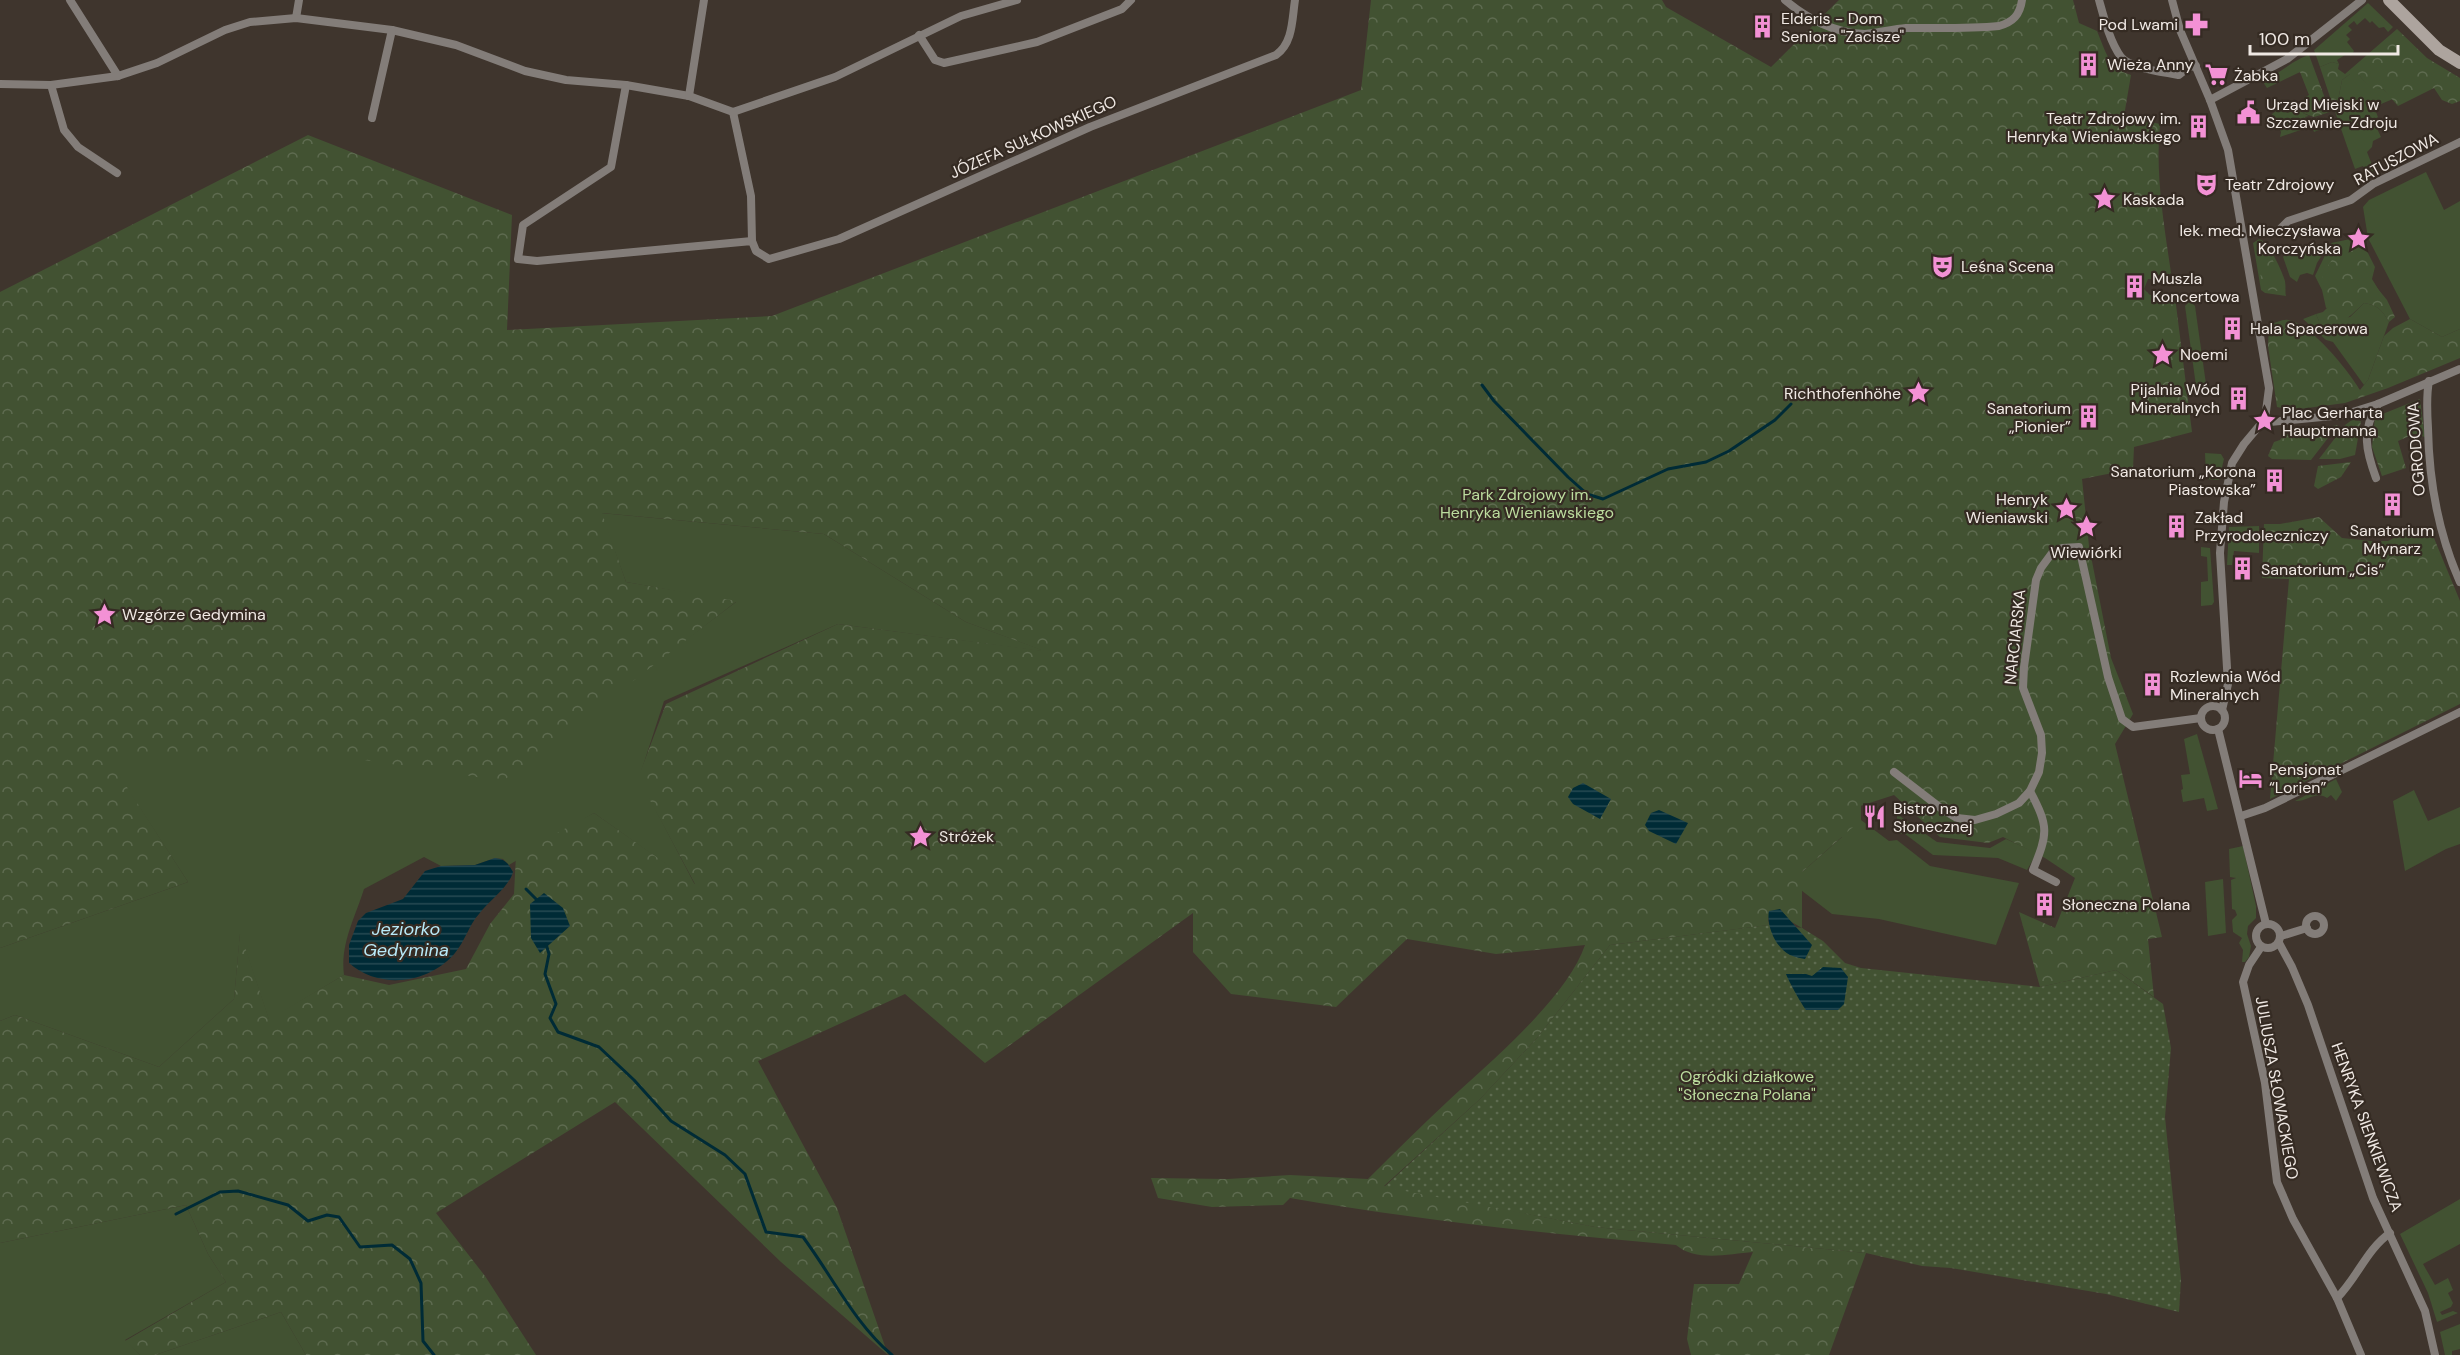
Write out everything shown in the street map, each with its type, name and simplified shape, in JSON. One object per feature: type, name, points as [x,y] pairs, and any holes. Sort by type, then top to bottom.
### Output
[{"type":"street","points":[[70,0],[118,76]]},
{"type":"street","points":[[296,18],[299,0]]},
{"type":"street","points":[[689,96],[704,0]]},
{"type":"street","points":[[0,84],[51,85],[118,76],[157,63],[233,27],[250,22],[296,18],[392,30],[456,45],[525,71],[566,80],[626,85],[689,96],[733,112],[835,77],[961,16],[1017,0]]},
{"type":"street","points":[[919,35],[935,60],[944,63],[1037,42],[1122,9],[1131,0]]},
{"type":"street","name":"JÓZEFA SUŁKOWSKIEGO","points":[[752,241],[756,251],[769,259],[839,239],[1090,127],[1275,55],[1284,49],[1289,38],[1294,0]]},
{"type":"street","points":[[1785,0],[1794,8],[1825,25],[1838,30],[1865,34],[1906,28],[1999,26],[2012,22],[2020,11],[2022,0]]},
{"type":"street","points":[[2099,0],[2109,31],[2122,58],[2140,67],[2179,75],[2189,67],[2196,66]]},
{"type":"street","points":[[2172,0],[2180,30],[2210,100],[2228,150],[2269,388],[2266,422]]},
{"type":"street","points":[[2210,100],[2287,59],[2362,0]]},
{"type":"street","points":[[2389,0],[2439,50],[2460,63]]},
{"type":"street","points":[[372,117],[392,30]]},
{"type":"street","points":[[51,85],[64,130],[78,147],[117,173]]},
{"type":"street","points":[[626,85],[611,167],[523,225],[518,259],[537,261],[752,241],[751,196],[733,112]]},
{"type":"street","name":"RATUSZOWA","points":[[2281,228],[2288,221],[2351,200],[2373,184],[2460,142]]},
{"type":"street","points":[[2222,710],[2218,707],[2208,707],[2201,718],[2205,727],[2218,729],[2224,723],[2222,710],[2228,684],[2220,553],[2224,502],[2232,463],[2244,444],[2266,422],[2343,415],[2378,404],[2460,369]]},
{"type":"street","name":"OGRODOWA","points":[[2429,381],[2427,392],[2428,445],[2434,508],[2451,562],[2460,582]]},
{"type":"street","points":[[2376,478],[2365,443],[2372,413],[2378,404]]},
{"type":"street","name":"NARCIARSKA","points":[[2030,791],[2039,772],[2042,753],[2041,735],[2023,688],[2024,667],[2036,580],[2047,559],[2062,548],[2079,547],[2108,677],[2122,719],[2133,726],[2201,718]]},
{"type":"street","points":[[2241,816],[2265,808],[2460,712]]},
{"type":"street","points":[[2218,729],[2266,924]]},
{"type":"street","points":[[1894,772],[1957,818],[1975,820],[1996,814],[2019,802],[2030,791],[2044,818],[2045,841],[2033,870],[2056,882]]},
{"type":"street","points":[[2280,940],[2275,926],[2266,924],[2261,926],[2256,934],[2261,947],[2271,949],[2280,940],[2307,928]]},
{"type":"street","name":"HENRYKA SIENKIEWICZA","points":[[2280,940],[2308,1005],[2373,1198],[2425,1311],[2435,1355]]},
{"type":"street","name":"JULIUSZA SŁOWACKIEGO","points":[[2261,947],[2249,965],[2243,982],[2265,1083],[2277,1182],[2292,1219],[2337,1298],[2361,1355]]},
{"type":"street","points":[[2337,1298],[2350,1286],[2380,1240],[2390,1233]]},
{"type":"green space","name":"Park Zdrojowy im. Henryka Wieniawskiego","points":[[1371,0],[1662,0],[1666,7],[1771,67],[1839,0],[2073,0],[2079,23],[2097,31],[2113,64],[2131,75],[2124,116],[2160,124],[2159,180],[2171,273],[2162,280],[2148,279],[2144,289],[2150,295],[2157,295],[2162,291],[2175,297],[2192,432],[2134,447],[2133,469],[2082,479],[2089,546],[2111,658],[2133,714],[2115,744],[2162,937],[2148,939],[2154,997],[2116,970],[2040,987],[2019,912],[2055,928],[2075,878],[2045,858],[2003,837],[1988,843],[1940,837],[1894,795],[1851,809],[1861,820],[1802,872],[1802,928],[1790,921],[1780,909],[1768,918],[1769,925],[1610,945],[1537,1038],[1480,1099],[1384,1186],[1595,1227],[1866,1253],[1829,1355],[1691,1355],[1687,1339],[1694,1284],[1739,1284],[1753,1252],[1723,1255],[1693,1254],[1676,1245],[1483,1226],[1290,1198],[1283,1205],[1212,1207],[1158,1198],[1151,1178],[1228,1179],[1290,1175],[1368,1179],[1525,1029],[1562,986],[1576,965],[1585,945],[1496,954],[1407,939],[1336,1007],[1231,994],[1193,952],[1193,913],[985,1063],[905,994],[758,1061],[837,1208],[888,1355],[781,1262],[615,1102],[436,1213],[485,1276],[536,1355],[306,1355],[281,1312],[155,1355],[140,1355],[125,1341],[226,1282],[208,1254],[186,1205],[0,1243],[0,1021],[15,1015],[159,1067],[234,999],[240,932],[269,1019],[344,975],[389,985],[466,969],[490,924],[514,894],[516,855],[594,813],[695,884],[638,778],[666,704],[838,624],[1044,651],[966,622],[824,534],[602,513],[626,582],[737,601],[503,781],[338,756],[107,756],[188,882],[0,948],[0,292],[308,135],[512,215],[507,330],[772,316],[1361,90]]},
{"type":"green space","points":[[2368,3],[2393,27],[2388,32],[2384,27],[2379,28],[2365,18],[2357,25],[2354,21],[2348,26],[2352,30],[2346,35],[2350,39],[2347,42],[2354,51],[2351,56],[2348,53],[2337,60],[2339,64],[2332,62],[2320,67],[2314,50]]},
{"type":"green space","points":[[2397,29],[2427,58],[2460,78],[2460,101],[2452,104],[2442,100],[2434,88],[2398,106],[2383,89],[2370,88],[2358,74],[2350,74],[2342,80],[2338,100],[2332,103],[2320,67],[2332,62],[2339,64],[2338,69],[2345,74]]},
{"type":"green space","points":[[2309,55],[2330,112],[2314,117],[2303,113],[2304,98],[2309,95],[2300,72],[2267,88],[2263,82]]},
{"type":"green space","points":[[2350,74],[2358,74],[2370,87],[2383,89],[2393,99],[2374,107],[2378,117],[2373,120],[2381,137],[2373,141],[2372,147],[2367,152],[2376,175],[2369,178],[2363,166],[2355,169],[2332,103],[2338,100],[2342,80]]},
{"type":"green space","points":[[2305,105],[2303,113],[2309,116],[2305,117],[2307,122],[2316,120],[2319,130],[2314,132],[2312,126],[2280,137],[2281,132],[2272,114],[2283,106],[2287,113]]},
{"type":"green space","points":[[2426,172],[2444,210],[2460,201],[2460,329],[2442,337],[2410,319],[2368,238],[2363,207],[2369,200]]},
{"type":"green space","points":[[2360,237],[2375,267],[2372,279],[2383,297],[2326,308],[2322,290],[2315,276],[2331,243]]},
{"type":"green space","points":[[2259,239],[2267,245],[2278,264],[2285,281],[2286,296],[2265,293],[2261,290],[2253,243]]},
{"type":"green space","points":[[2323,246],[2324,252],[2313,275],[2307,273],[2300,275],[2297,282],[2290,277],[2283,257],[2285,254]]},
{"type":"green space","points":[[2267,248],[2284,284],[2280,291],[2263,290],[2257,254],[2260,250]]},
{"type":"green space","points":[[2356,248],[2372,267],[2369,278],[2387,300],[2395,317],[2389,322],[2379,309],[2364,303],[2339,322],[2319,321],[2316,314],[2323,312],[2331,304],[2322,275],[2335,255]]},
{"type":"green space","points":[[2190,301],[2195,306],[2206,384],[2202,390],[2196,386],[2185,306]]},
{"type":"green space","points":[[2364,303],[2379,309],[2389,322],[2368,380],[2364,385],[2333,342],[2326,340],[2303,319],[2316,314],[2319,321],[2350,317]]},
{"type":"green space","points":[[2410,319],[2442,337],[2460,329],[2460,358],[2345,403],[2292,410],[2277,407],[2268,346],[2269,325],[2288,320],[2307,330],[2318,338],[2338,360],[2360,390],[2368,380],[2384,336]]},
{"type":"green space","points":[[2420,399],[2425,437],[2414,434],[2398,441],[2406,468],[2382,476],[2372,447],[2375,417]]},
{"type":"green space","points":[[2352,420],[2361,421],[2355,455],[2340,459],[2319,459],[2345,425]]},
{"type":"green space","points":[[2338,425],[2311,460],[2272,459],[2268,456],[2274,442],[2280,440],[2284,435]]},
{"type":"green space","points":[[2205,453],[2221,454],[2224,459],[2219,480],[2206,479]]},
{"type":"green space","points":[[2351,462],[2341,477],[2318,489],[2314,486],[2318,466]]},
{"type":"green space","points":[[601,513],[824,534],[966,622],[1048,652],[838,624],[664,701],[639,778],[695,885],[594,813],[509,865],[503,859],[495,858],[475,865],[441,866],[424,857],[364,889],[346,942],[344,975],[269,1020],[240,934],[234,999],[159,1067],[15,1015],[0,1021],[0,948],[188,882],[106,756],[350,756],[625,685],[736,602],[626,582]]},
{"type":"green space","points":[[2319,517],[2342,538],[2371,541],[2388,541],[2406,532],[2429,526],[2460,601],[2460,704],[2270,799],[2289,579],[2262,578],[2264,524],[2280,524]]},
{"type":"green space","points":[[2259,526],[2259,553],[2234,551],[2232,565],[2227,565],[2229,527]]},
{"type":"green space","points":[[2201,547],[2210,548],[2214,602],[2212,605],[2201,606],[2201,582],[2208,581],[2207,557],[2201,556]]},
{"type":"green space","points":[[1468,591],[1861,781],[1861,820],[1889,841],[1897,840],[1930,866],[2019,883],[1996,945],[1879,919],[1832,914],[1797,887],[1802,872],[1842,837]]},
{"type":"green space","points":[[2197,734],[2218,809],[2207,811],[2204,798],[2183,802],[2181,775],[2190,774],[2184,739]]},
{"type":"green space","points":[[2336,779],[2342,792],[2336,801],[2331,795],[2327,798],[2319,795],[2295,801]]},
{"type":"green space","points":[[2414,790],[2428,821],[2460,807],[2460,844],[2405,871],[2393,801]]},
{"type":"green space","points":[[1897,814],[1937,842],[1990,848],[2006,839],[2037,853],[2027,870],[1998,858],[1933,855],[1905,834],[1897,834]]},
{"type":"green space","points":[[2243,846],[2256,906],[2256,918],[2248,926],[2247,934],[2251,946],[2249,957],[2245,962],[2242,962],[2243,950],[2239,943],[2242,938],[2233,932],[2232,920],[2237,915],[2232,909],[2231,880],[2236,878],[2230,877],[2229,849]]},
{"type":"green space","points":[[2223,879],[2226,933],[2208,936],[2205,882]]},
{"type":"green space","name":"Ogródki działkowe \"Słoneczna Polana\"","points":[[1776,924],[1802,928],[1823,941],[1845,963],[1861,968],[2040,987],[2116,970],[2163,1004],[2171,1048],[2165,1117],[2181,1279],[2179,1312],[2106,1294],[1951,1268],[1922,1266],[1866,1253],[1595,1227],[1384,1187],[1480,1099],[1537,1038],[1610,945]]},
{"type":"green space","points":[[2460,1199],[2460,1244],[2423,1264],[2435,1285],[2448,1278],[2453,1290],[2448,1293],[2453,1303],[2451,1307],[2440,1312],[2442,1315],[2453,1311],[2458,1313],[2437,1322],[2428,1293],[2400,1234]]},
{"type":"green space","points":[[186,1205],[208,1254],[226,1282],[125,1340],[140,1355],[0,1355],[0,1243]]},
{"type":"green space","points":[[281,1312],[306,1355],[155,1355]]},
{"type":"green space","points":[[2460,1324],[2460,1349],[2452,1351],[2452,1355],[2445,1355],[2440,1332]]},
{"type":"water","points":[[1583,783],[1611,799],[1600,819],[1573,804],[1568,797],[1573,788]]},
{"type":"water","points":[[1659,810],[1688,823],[1676,844],[1649,831],[1645,825],[1651,813]]},
{"type":"water","name":"Jeziorko Gedymina","points":[[495,858],[504,860],[508,864],[513,872],[511,878],[483,909],[455,953],[444,963],[418,977],[389,980],[361,972],[349,963],[349,945],[358,921],[366,913],[403,899],[425,871],[441,866],[475,865]]},
{"type":"water","points":[[544,893],[563,908],[570,926],[540,953],[531,938],[530,904]]},
{"type":"water","points":[[1780,909],[1812,945],[1805,959],[1785,952],[1773,936],[1768,917],[1769,911]]},
{"type":"water","points":[[1823,967],[1841,968],[1848,977],[1844,1004],[1838,1010],[1806,1010],[1786,974],[1812,976]]},
{"type":"waterway","points":[[1482,385],[1494,401],[1568,477],[1587,494],[1603,499],[1668,469],[1706,462],[1729,451],[1775,420],[1791,404]]},
{"type":"waterway","points":[[526,889],[537,900]]},
{"type":"waterway","points":[[546,944],[549,954],[545,974],[556,1004],[550,1018],[558,1032],[599,1047],[634,1080],[671,1121],[725,1155],[745,1174],[766,1232],[803,1237],[855,1314],[892,1355]]},
{"type":"waterway","points":[[176,1214],[220,1192],[238,1191],[288,1205],[308,1221],[327,1215],[339,1217],[360,1247],[392,1245],[410,1259],[421,1283],[423,1341],[434,1355]]},
{"type":"place","name":"Pod Lwami","points":[[2196,24]]},
{"type":"place","name":"Elderis - Dom Seniora \"Zacisze\"","points":[[1763,27]]},
{"type":"place","name":"Wieża Anny","points":[[2089,64]]},
{"type":"place","name":"Żabka","points":[[2216,75]]},
{"type":"place","name":"Urząd Miejski w Szczawnie-Zdroju","points":[[2248,113]]},
{"type":"place","name":"Teatr Zdrojowy im. Henryka Wieniawskiego","points":[[2199,127]]},
{"type":"place","name":"Teatr Zdrojowy","points":[[2207,184]]},
{"type":"place","name":"Kaskada","points":[[2105,199]]},
{"type":"place","name":"lek. med. Mieczysława Korczyńska","points":[[2359,239]]},
{"type":"place","name":"Leśna Scena","points":[[1943,266]]},
{"type":"place","name":"Muszla Koncertowa","points":[[2134,287]]},
{"type":"place","name":"Hala Spacerowa","points":[[2232,328]]},
{"type":"place","name":"Noemi","points":[[2162,354]]},
{"type":"place","name":"Richthofenhöhe","points":[[1919,393]]},
{"type":"place","name":"Pijalnia Wód Mineralnych","points":[[2238,398]]},
{"type":"place","name":"Sanatorium „Pionier”","points":[[2089,417]]},
{"type":"place","name":"Plac Gerharta Hauptmanna","points":[[2264,421]]},
{"type":"place","name":"Sanatorium „Korona Piastowska”","points":[[2274,480]]},
{"type":"place","name":"Sanatorium Młynarz","points":[[2392,505]]},
{"type":"place","name":"Henryk Wieniawski","points":[[2066,508]]},
{"type":"place","name":"Zakład Przyrodoleczniczy","points":[[2177,526]]},
{"type":"place","name":"Wiewiórki","points":[[2086,527]]},
{"type":"place","name":"Sanatorium „Cis”","points":[[2243,569]]},
{"type":"place","name":"Wzgórze Gedymina","points":[[104,614]]},
{"type":"place","name":"Rozlewnia Wód Mineralnych","points":[[2152,685]]},
{"type":"place","name":"Pensjonat “Lorien”","points":[[2251,778]]},
{"type":"place","name":"Bistro na Słonecznej","points":[[1875,817]]},
{"type":"place","name":"Stróżek","points":[[921,836]]},
{"type":"place","name":"Słoneczna Polana","points":[[2044,904]]}]
